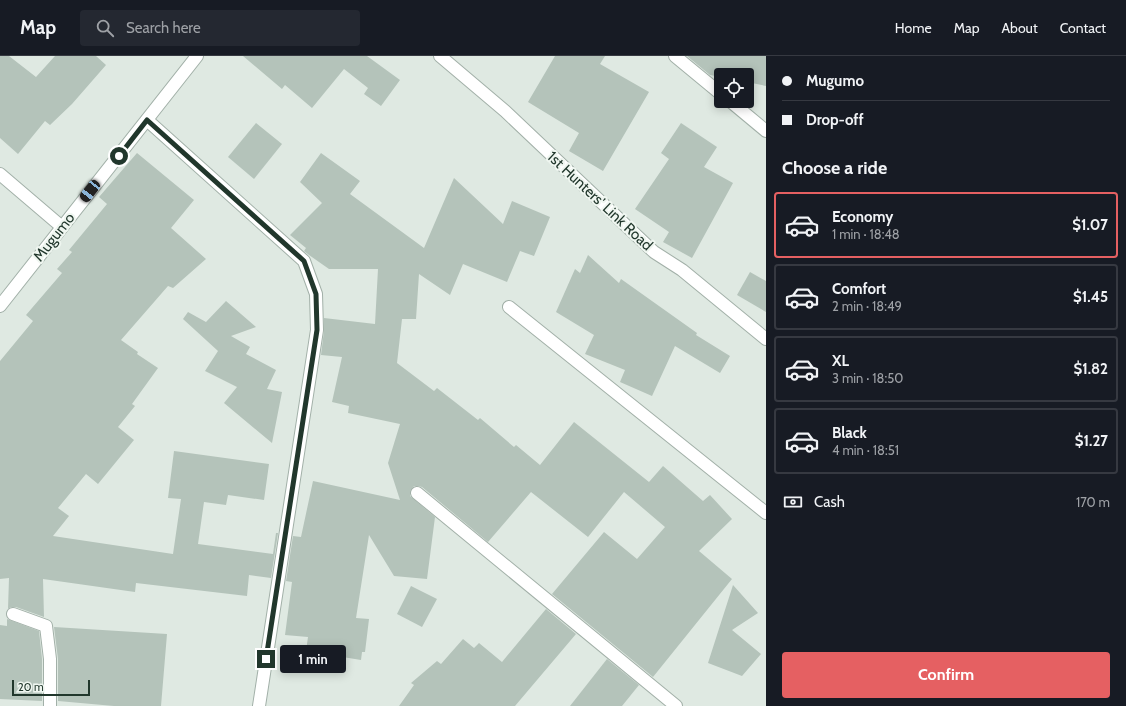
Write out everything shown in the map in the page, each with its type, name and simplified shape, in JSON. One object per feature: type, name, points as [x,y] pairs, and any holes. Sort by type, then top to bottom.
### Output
[{"type":"street","name":"1st Hunters' Link Road","points":[[440,56],[505,111],[654,252],[682,270],[766,339]]},
{"type":"street","points":[[674,56],[714,88]]},
{"type":"street","name":"Mugumo","points":[[0,306],[147,120],[191,58]]},
{"type":"street","points":[[739,108],[766,130]]},
{"type":"street","points":[[147,120],[304,261],[316,294],[317,330],[258,706]]},
{"type":"street","points":[[0,174],[62,227]]},
{"type":"street","points":[[509,307],[766,513]]},
{"type":"street","points":[[417,493],[676,706]]},
{"type":"street","points":[[13,614],[46,626],[50,659],[50,706]]},
{"type":"building","points":[[0,56],[9,56],[36,77],[55,56],[96,56],[106,65],[72,104],[50,125],[45,121],[18,154],[0,138]]},
{"type":"building","points":[[243,56],[367,56],[400,80],[381,106],[364,94],[368,88],[344,69],[312,108],[285,85],[282,89]]},
{"type":"building","points":[[555,56],[605,56],[600,64],[649,92],[603,171],[569,151],[579,133],[528,102]]},
{"type":"building","points":[[687,56],[766,56],[766,86],[754,83],[754,68],[714,68],[714,76],[710,75]]},
{"type":"building","points":[[256,123],[282,144],[254,179],[228,157]]},
{"type":"building","points":[[681,123],[717,147],[704,167],[733,183],[692,258],[663,242],[669,232],[635,209],[669,159],[661,153]]},
{"type":"building","points":[[137,153],[194,200],[171,228],[206,259],[173,288],[168,286],[121,340],[138,352],[137,354],[158,368],[132,404],[135,406],[118,427],[134,440],[98,484],[86,474],[58,508],[69,516],[53,536],[173,554],[181,499],[168,498],[174,451],[269,464],[264,500],[228,495],[226,505],[204,502],[198,544],[273,554],[276,533],[278,533],[271,578],[249,575],[247,596],[136,583],[135,592],[43,579],[44,617],[16,607],[11,607],[8,609],[9,578],[0,579],[0,361],[33,321],[26,315],[62,273],[57,269],[72,252],[69,250],[107,204],[99,197]]},
{"type":"building","points":[[321,153],[360,181],[350,194],[424,248],[454,178],[503,224],[512,201],[550,217],[534,256],[520,251],[507,282],[463,264],[450,295],[419,274],[416,319],[402,319],[397,363],[434,391],[437,388],[478,420],[480,418],[514,447],[516,445],[540,465],[574,422],[649,482],[663,466],[703,501],[710,495],[732,519],[699,551],[732,579],[653,677],[552,594],[604,532],[637,559],[665,527],[624,492],[588,537],[531,492],[488,542],[422,487],[414,486],[410,491],[410,496],[435,517],[427,579],[394,576],[369,535],[356,618],[369,619],[365,652],[362,652],[361,660],[306,651],[308,637],[285,635],[292,582],[286,581],[293,536],[301,537],[313,481],[400,500],[388,463],[400,424],[348,413],[349,406],[332,402],[342,357],[321,355],[324,318],[375,324],[378,269],[329,269],[304,251],[306,248],[290,235],[322,203],[300,182]]},
{"type":"building","points":[[588,255],[619,283],[621,279],[697,333],[696,335],[730,356],[720,373],[675,346],[652,396],[620,382],[625,370],[585,354],[594,335],[556,312],[575,269],[580,273]]},
{"type":"building","points":[[750,272],[766,281],[766,312],[737,295]]},
{"type":"building","points":[[226,301],[256,327],[231,336],[250,347],[246,354],[276,370],[267,389],[282,392],[272,443],[224,403],[237,387],[205,371],[218,351],[183,319],[188,312],[206,322]]},
{"type":"building","points":[[733,585],[758,613],[732,630],[761,654],[742,676],[708,663]]},
{"type":"building","points":[[411,586],[437,599],[422,627],[397,614]]},
{"type":"building","points":[[546,609],[576,634],[515,706],[399,706],[414,685],[411,683],[437,661],[441,664],[463,639],[474,648],[479,643],[502,662]]},
{"type":"building","points":[[7,619],[39,631],[42,659],[42,701],[0,699],[0,625],[7,626]]},
{"type":"building","points":[[54,627],[167,634],[161,706],[114,706],[58,701],[58,659]]},
{"type":"building","points":[[607,659],[639,685],[622,706],[570,706]]},
{"type":"route","points":[[119,156],[147,120],[304,261],[316,294],[317,330],[266,659]]}]
